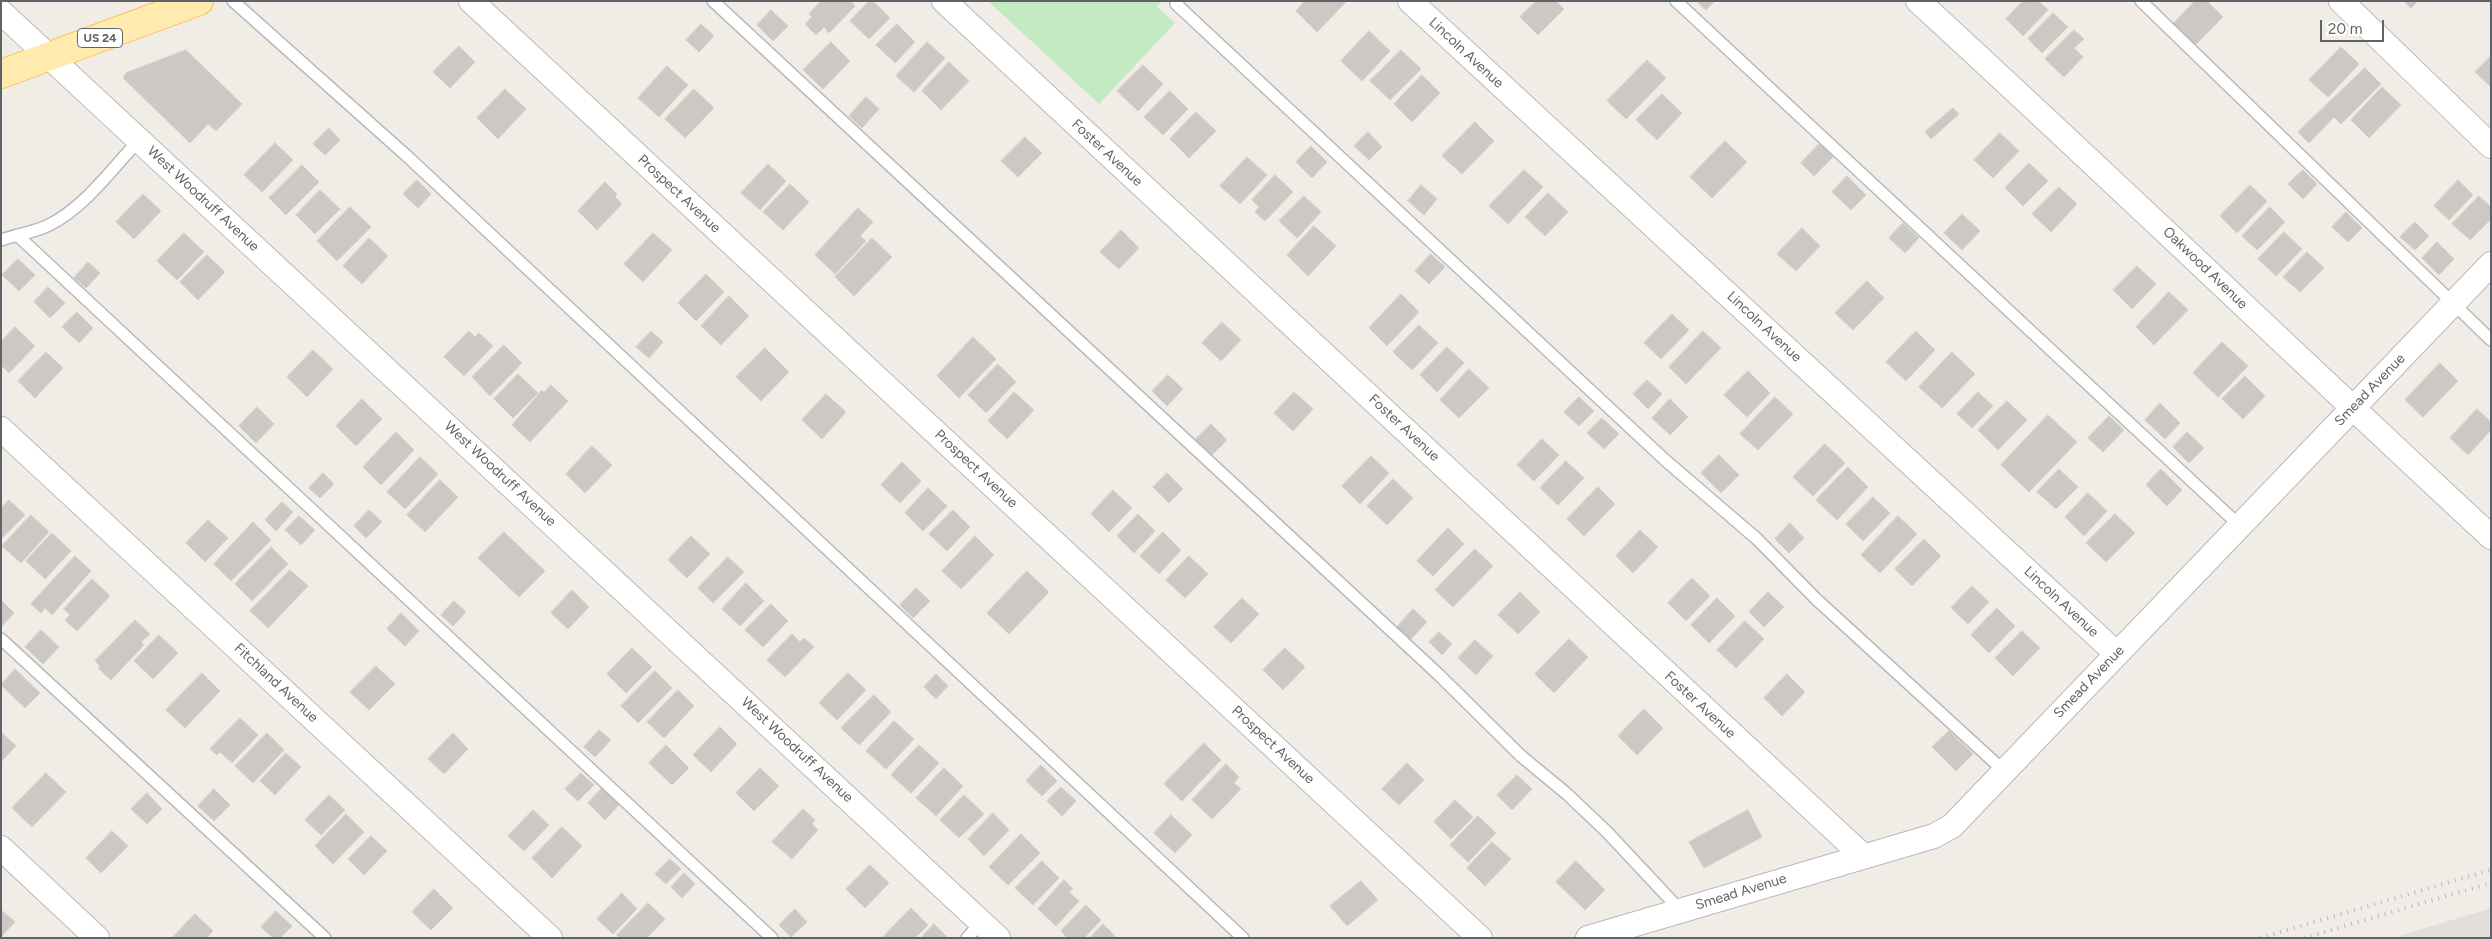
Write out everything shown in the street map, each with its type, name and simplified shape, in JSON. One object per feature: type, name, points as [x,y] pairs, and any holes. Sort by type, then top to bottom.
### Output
[{"type":"main road","name":"US 24","points":[[1,74],[199,1]]},
{"type":"street","name":"Prospect Avenue","points":[[471,1],[1480,938]]},
{"type":"street","name":"Foster Avenue","points":[[944,1],[1863,856]]},
{"type":"street","name":"Lincoln Avenue","points":[[1410,1],[2117,654]]},
{"type":"street","name":"Oakwood Avenue","points":[[1918,1],[2085,154],[2352,409],[2491,537]]},
{"type":"street","points":[[2341,1],[2491,146]]},
{"type":"street","name":"West Woodruff Avenue","points":[[1,12],[982,933]]},
{"type":"street","name":"Smead Avenue","points":[[1588,938],[1934,836],[1952,826],[2003,770],[2117,654],[2491,264]]},
{"type":"street","name":"Fitchland Avenue","points":[[1,429],[550,938]]},
{"type":"street","points":[[1,848],[97,938]]},
{"type":"lane","points":[[233,1],[415,164],[1243,938]]},
{"type":"lane","points":[[713,1],[1438,674],[1521,756],[1567,794],[1680,910]]},
{"type":"lane","points":[[1178,1],[1176,4],[1410,223],[1665,460],[1757,539],[1816,599],[2003,770]]},
{"type":"lane","points":[[1676,1],[2239,525]]},
{"type":"lane","points":[[2141,1],[2491,340]]},
{"type":"lane","points":[[1,240],[48,225],[67,213],[83,199],[139,140]]},
{"type":"lane","points":[[17,234],[772,938]]},
{"type":"lane","points":[[1,639],[325,938]]},
{"type":"shaded area","points":[[2491,908],[2491,938],[2393,938]]},
{"type":"green space","points":[[988,1],[1162,1],[1157,7],[1175,23],[1099,104]]},
{"type":"building","points":[[821,1],[854,1],[852,3],[855,6],[829,33],[824,27],[816,35],[805,24],[812,17],[809,14]]},
{"type":"building","points":[[869,1],[873,1],[890,18],[869,39],[850,21]]},
{"type":"building","points":[[1305,1],[1347,1],[1317,32],[1296,11]]},
{"type":"building","points":[[1536,1],[1556,1],[1564,9],[1538,35],[1520,17]]},
{"type":"building","points":[[1697,1],[1715,1],[1706,10]]},
{"type":"building","points":[[2023,1],[2038,1],[2048,10],[2023,36],[2006,19]]},
{"type":"building","points":[[2195,1],[2207,1],[2223,17],[2194,46],[2172,25]]},
{"type":"building","points":[[2404,1],[2418,1],[2411,8]]},
{"type":"building","points":[[771,10],[788,26],[773,41],[757,25]]},
{"type":"building","points":[[2053,13],[2068,27],[2042,53],[2028,39]]},
{"type":"building","points":[[701,24],[714,36],[699,52],[686,40]]},
{"type":"building","points":[[897,24],[915,42],[895,63],[876,45]]},
{"type":"building","points":[[2074,30],[2084,39],[2074,48],[2083,57],[2064,77],[2045,59]]},
{"type":"building","points":[[1369,31],[1390,51],[1362,81],[1341,61]]},
{"type":"building","points":[[831,42],[850,61],[823,89],[803,70]]},
{"type":"building","points":[[927,42],[945,58],[914,92],[896,76]]},
{"type":"building","points":[[459,46],[475,62],[450,88],[433,72]]},
{"type":"building","points":[[2341,47],[2359,64],[2328,97],[2309,80]]},
{"type":"building","points":[[186,50],[242,104],[216,131],[208,124],[190,143],[123,78],[126,73]]},
{"type":"building","points":[[1401,50],[1421,69],[1390,100],[1370,81]]},
{"type":"building","points":[[2491,56],[2491,87],[2475,72]]},
{"type":"building","points":[[1647,60],[1666,78],[1626,119],[1607,101]]},
{"type":"building","points":[[949,62],[969,81],[941,110],[922,91]]},
{"type":"building","points":[[1143,65],[1163,84],[1138,111],[1117,91]]},
{"type":"building","points":[[667,66],[688,85],[659,117],[638,98]]},
{"type":"building","points":[[2365,68],[2381,84],[2341,124],[2334,117],[2309,143],[2298,132]]},
{"type":"building","points":[[1422,75],[1440,93],[1412,122],[1394,104]]},
{"type":"building","points":[[2382,87],[2401,105],[2369,138],[2351,120]]},
{"type":"building","points":[[505,89],[526,109],[498,139],[477,118]]},
{"type":"building","points":[[694,89],[714,108],[685,138],[665,119]]},
{"type":"building","points":[[1170,91],[1188,109],[1163,135],[1144,117]]},
{"type":"building","points":[[1662,94],[1682,113],[1657,140],[1636,120]]},
{"type":"building","points":[[866,97],[879,109],[862,128],[849,116]]},
{"type":"building","points":[[1953,108],[1959,114],[1931,139],[1925,132]]},
{"type":"building","points":[[1196,112],[1216,131],[1189,158],[1170,139]]},
{"type":"building","points":[[1475,122],[1494,141],[1462,174],[1442,156]]},
{"type":"building","points":[[329,128],[340,140],[325,155],[313,144]]},
{"type":"building","points":[[1368,132],[1382,147],[1369,160],[1354,146]]},
{"type":"building","points":[[2000,133],[2019,151],[1993,178],[1974,160]]},
{"type":"building","points":[[1025,137],[1042,153],[1018,177],[1001,161]]},
{"type":"building","points":[[1725,141],[1747,162],[1712,198],[1690,177]]},
{"type":"building","points":[[275,143],[293,160],[262,192],[244,175]]},
{"type":"building","points":[[1820,143],[1834,156],[1814,176],[1801,163]]},
{"type":"building","points":[[1311,146],[1327,162],[1312,178],[1296,162]]},
{"type":"building","points":[[1247,157],[1267,175],[1240,204],[1220,186]]},
{"type":"building","points":[[2029,163],[2048,181],[2023,206],[2005,188]]},
{"type":"building","points":[[768,164],[786,181],[760,210],[741,193]]},
{"type":"building","points":[[302,165],[319,182],[286,215],[269,198]]},
{"type":"building","points":[[1524,170],[1543,187],[1508,224],[1489,206]]},
{"type":"building","points":[[2303,170],[2317,184],[2303,199],[2288,184]]},
{"type":"building","points":[[1275,175],[1293,192],[1265,221],[1255,212],[1259,207],[1252,200]]},
{"type":"building","points":[[1847,176],[1866,195],[1851,210],[1832,192]]},
{"type":"building","points":[[417,180],[431,194],[418,208],[403,194]]},
{"type":"building","points":[[2458,180],[2473,195],[2449,220],[2434,206]]},
{"type":"building","points":[[605,182],[617,194],[615,197],[622,204],[597,230],[578,211]]},
{"type":"building","points":[[790,184],[809,202],[783,230],[763,212]]},
{"type":"building","points":[[1421,185],[1437,199],[1424,215],[1408,201]]},
{"type":"building","points":[[2250,185],[2267,201],[2237,233],[2220,216]]},
{"type":"building","points":[[2059,187],[2077,204],[2051,232],[2032,214]]},
{"type":"building","points":[[320,190],[340,209],[315,234],[296,215]]},
{"type":"building","points":[[1548,193],[1568,212],[1545,236],[1525,217]]},
{"type":"building","points":[[143,194],[161,211],[134,239],[116,222]]},
{"type":"building","points":[[1304,196],[1321,212],[1297,238],[1279,221]]},
{"type":"building","points":[[2479,196],[2491,207],[2491,219],[2470,240],[2452,224]]},
{"type":"building","points":[[350,207],[371,227],[337,261],[317,241]]},
{"type":"building","points":[[2270,207],[2285,222],[2257,250],[2242,236]]},
{"type":"building","points":[[858,208],[873,222],[860,236],[866,241],[835,274],[815,255]]},
{"type":"building","points":[[2346,212],[2362,228],[2348,242],[2332,227]]},
{"type":"building","points":[[1962,214],[1980,231],[1962,250],[1944,233]]},
{"type":"building","points":[[2415,222],[2429,236],[2415,250],[2400,237]]},
{"type":"building","points":[[1903,223],[1919,238],[1905,253],[1889,238]]},
{"type":"building","points":[[1314,226],[1336,246],[1308,276],[1287,255]]},
{"type":"building","points":[[1802,228],[1820,246],[1796,271],[1777,254]]},
{"type":"building","points":[[1121,230],[1139,248],[1119,269],[1100,252]]},
{"type":"building","points":[[2284,232],[2302,249],[2276,276],[2258,259]]},
{"type":"building","points":[[184,233],[204,252],[177,280],[157,261]]},
{"type":"building","points":[[653,233],[672,250],[643,282],[624,264]]},
{"type":"building","points":[[369,238],[388,256],[362,284],[343,266]]},
{"type":"building","points":[[872,238],[892,257],[854,296],[835,277]]},
{"type":"building","points":[[2437,242],[2454,259],[2439,275],[2422,258]]},
{"type":"building","points":[[2307,252],[2324,268],[2300,292],[2283,277]]},
{"type":"building","points":[[1431,254],[1445,267],[1429,284],[1415,271]]},
{"type":"building","points":[[207,255],[225,272],[198,300],[180,282]]},
{"type":"building","points":[[18,259],[35,275],[19,291],[2,275]]},
{"type":"building","points":[[88,262],[100,273],[86,288],[74,278]]},
{"type":"building","points":[[2137,266],[2156,284],[2132,309],[2113,290]]},
{"type":"building","points":[[706,274],[724,292],[696,321],[678,303]]},
{"type":"building","points":[[1867,281],[1884,298],[1853,330],[1835,313]]},
{"type":"building","points":[[48,287],[65,303],[50,318],[34,302]]},
{"type":"building","points":[[2169,292],[2188,310],[2154,345],[2136,327]]},
{"type":"building","points":[[1401,294],[1419,312],[1387,346],[1369,328]]},
{"type":"building","points":[[729,296],[749,316],[721,345],[701,326]]},
{"type":"building","points":[[77,312],[93,328],[79,343],[62,327]]},
{"type":"building","points":[[1672,314],[1689,330],[1661,359],[1644,343]]},
{"type":"building","points":[[1222,322],[1241,340],[1221,361],[1202,343]]},
{"type":"building","points":[[1419,325],[1438,343],[1412,370],[1393,352]]},
{"type":"building","points":[[15,327],[35,346],[9,373],[1,365],[1,342]]},
{"type":"building","points":[[469,331],[475,337],[479,333],[493,346],[464,376],[444,357]]},
{"type":"building","points":[[651,331],[663,342],[649,358],[636,347]]},
{"type":"building","points":[[1703,331],[1721,348],[1686,384],[1669,367]]},
{"type":"building","points":[[1916,331],[1935,350],[1906,381],[1886,362]]},
{"type":"building","points":[[973,337],[996,359],[959,398],[937,376]]},
{"type":"building","points":[[2222,342],[2248,366],[2218,397],[2193,373]]},
{"type":"building","points":[[504,345],[522,363],[490,396],[472,377]]},
{"type":"building","points":[[1447,347],[1464,363],[1437,392],[1420,375]]},
{"type":"building","points":[[765,348],[789,372],[761,401],[736,377]]},
{"type":"building","points":[[313,350],[333,369],[307,397],[287,377]]},
{"type":"building","points":[[46,352],[63,368],[35,398],[18,381]]},
{"type":"building","points":[[1952,352],[1975,374],[1942,408],[1919,387]]},
{"type":"building","points":[[2440,363],[2458,381],[2423,417],[2405,400]]},
{"type":"building","points":[[998,364],[1016,382],[986,413],[968,395]]},
{"type":"building","points":[[1469,369],[1489,388],[1459,418],[1440,400]]},
{"type":"building","points":[[1748,371],[1770,393],[1747,417],[1724,395]]},
{"type":"building","points":[[518,374],[538,393],[513,418],[494,399]]},
{"type":"building","points":[[1168,375],[1183,389],[1167,406],[1152,391]]},
{"type":"building","points":[[2245,376],[2265,396],[2243,419],[2222,399]]},
{"type":"building","points":[[1647,380],[1662,394],[1648,409],[1633,394]]},
{"type":"building","points":[[551,385],[568,401],[530,442],[512,425],[542,390],[544,392]]},
{"type":"building","points":[[1014,392],[1034,410],[1007,439],[988,421]]},
{"type":"building","points":[[1294,392],[1313,409],[1293,431],[1274,413]]},
{"type":"building","points":[[1978,392],[1993,406],[1972,428],[1957,414]]},
{"type":"building","points":[[826,394],[846,412],[822,439],[802,420]]},
{"type":"building","points":[[1579,397],[1594,411],[1579,426],[1564,412]]},
{"type":"building","points":[[1775,397],[1793,414],[1758,450],[1740,434]]},
{"type":"building","points":[[362,399],[382,419],[356,446],[336,426]]},
{"type":"building","points":[[1670,399],[1688,417],[1670,435],[1652,418]]},
{"type":"building","points":[[2007,401],[2027,420],[1998,450],[1978,430]]},
{"type":"building","points":[[2160,403],[2180,423],[2165,439],[2145,420]]},
{"type":"building","points":[[257,407],[274,424],[256,443],[239,426]]},
{"type":"building","points":[[2477,409],[2491,422],[2491,430],[2468,455],[2450,438]]},
{"type":"building","points":[[2048,415],[2077,442],[2029,492],[2001,465]]},
{"type":"building","points":[[2109,416],[2124,430],[2103,452],[2088,438]]},
{"type":"building","points":[[1602,418],[1619,434],[1604,449],[1587,433]]},
{"type":"building","points":[[1211,424],[1227,440],[1211,456],[1195,440]]},
{"type":"building","points":[[396,432],[414,450],[381,485],[363,467]]},
{"type":"building","points":[[2187,432],[2204,448],[2189,463],[2173,447]]},
{"type":"building","points":[[1542,439],[1559,455],[1534,481],[1517,465]]},
{"type":"building","points":[[1825,444],[1845,463],[1813,496],[1793,477]]},
{"type":"building","points":[[592,446],[612,465],[585,493],[566,474]]},
{"type":"building","points":[[1719,455],[1739,475],[1721,493],[1701,473]]},
{"type":"building","points":[[1371,456],[1389,473],[1360,504],[1342,486]]},
{"type":"building","points":[[420,457],[438,474],[405,509],[387,492]]},
{"type":"building","points":[[1566,461],[1584,478],[1558,505],[1540,488]]},
{"type":"building","points":[[902,462],[921,481],[900,503],[881,485]]},
{"type":"building","points":[[1848,467],[1868,487],[1837,520],[1816,500]]},
{"type":"building","points":[[2059,469],[2078,487],[2056,509],[2037,492]]},
{"type":"building","points":[[2161,469],[2182,490],[2167,506],[2146,485]]},
{"type":"building","points":[[323,473],[334,484],[320,498],[309,488]]},
{"type":"building","points":[[1167,473],[1183,489],[1169,503],[1153,487]]},
{"type":"building","points":[[1393,479],[1413,498],[1387,525],[1367,506]]},
{"type":"building","points":[[440,480],[458,497],[425,532],[407,515]]},
{"type":"building","points":[[1598,487],[1615,504],[1584,536],[1567,519]]},
{"type":"building","points":[[928,488],[947,506],[923,531],[905,513]]},
{"type":"building","points":[[1113,490],[1132,508],[1109,532],[1091,514]]},
{"type":"building","points":[[2088,493],[2107,511],[2084,536],[2065,517]]},
{"type":"building","points":[[1873,497],[1890,513],[1863,541],[1846,524]]},
{"type":"building","points":[[9,500],[25,515],[1,539],[1,508]]},
{"type":"building","points":[[282,502],[293,512],[276,531],[265,520]]},
{"type":"building","points":[[369,510],[382,522],[366,538],[354,526]]},
{"type":"building","points":[[953,510],[970,527],[947,551],[929,534]]},
{"type":"building","points":[[1138,514],[1155,531],[1134,553],[1117,536]]},
{"type":"building","points":[[2115,514],[2135,533],[2106,562],[2086,543]]},
{"type":"building","points":[[31,515],[49,532],[21,563],[2,546]]},
{"type":"building","points":[[299,516],[315,530],[301,545],[285,530]]},
{"type":"building","points":[[1898,516],[1917,534],[1880,573],[1861,555]]},
{"type":"building","points":[[208,520],[228,538],[205,562],[186,543]]},
{"type":"building","points":[[253,522],[271,540],[231,581],[214,564]]},
{"type":"building","points":[[1790,523],[1804,538],[1789,553],[1775,539]]},
{"type":"building","points":[[1448,528],[1464,544],[1433,576],[1417,561]]},
{"type":"building","points":[[1640,530],[1658,547],[1633,573],[1616,556]]},
{"type":"building","points":[[504,532],[545,571],[519,597],[478,558]]},
{"type":"building","points":[[1163,532],[1181,550],[1159,574],[1140,556]]},
{"type":"building","points":[[52,533],[71,551],[45,579],[26,561]]},
{"type":"building","points":[[691,536],[710,554],[687,578],[668,560]]},
{"type":"building","points":[[975,536],[994,555],[961,589],[942,571]]},
{"type":"building","points":[[1924,539],[1941,556],[1912,586],[1895,569]]},
{"type":"building","points":[[271,547],[288,564],[252,601],[235,584]]},
{"type":"building","points":[[1475,549],[1493,566],[1453,607],[1435,590]]},
{"type":"building","points":[[75,556],[91,571],[52,615],[45,608],[41,613],[31,604]]},
{"type":"building","points":[[1189,556],[1208,574],[1185,598],[1166,580]]},
{"type":"building","points":[[728,557],[744,572],[713,603],[698,588]]},
{"type":"building","points":[[290,570],[308,586],[268,628],[250,611]]},
{"type":"building","points":[[1027,571],[1049,592],[1009,634],[987,613]]},
{"type":"building","points":[[1692,578],[1710,596],[1686,621],[1668,603]]},
{"type":"building","points":[[92,579],[110,596],[77,631],[65,620],[70,615],[64,609]]},
{"type":"building","points":[[746,583],[764,601],[740,626],[722,609]]},
{"type":"building","points":[[1972,586],[1989,602],[1968,624],[1951,608]]},
{"type":"building","points":[[916,588],[930,601],[913,618],[900,605]]},
{"type":"building","points":[[572,590],[589,607],[568,629],[551,613]]},
{"type":"building","points":[[1520,592],[1540,612],[1518,634],[1498,615]]},
{"type":"building","points":[[1768,592],[1784,607],[1764,627],[1749,612]]},
{"type":"building","points":[[1242,598],[1259,614],[1231,643],[1214,627]]},
{"type":"building","points":[[1717,598],[1735,616],[1709,643],[1691,625]]},
{"type":"building","points":[[1,600],[14,613],[1,627]]},
{"type":"building","points":[[454,601],[466,612],[453,626],[441,615]]},
{"type":"building","points":[[771,604],[788,621],[763,647],[745,630]]},
{"type":"building","points":[[1997,608],[2015,626],[1989,653],[1971,635]]},
{"type":"building","points":[[1413,609],[1427,622],[1410,640],[1397,627]]},
{"type":"building","points":[[401,613],[419,631],[405,646],[387,629]]},
{"type":"building","points":[[135,620],[150,634],[141,642],[144,645],[111,680],[98,668],[100,666],[95,661]]},
{"type":"building","points":[[1745,621],[1764,639],[1736,668],[1717,650]]},
{"type":"building","points":[[41,630],[59,647],[43,664],[25,647]]},
{"type":"building","points":[[2022,631],[2040,648],[2013,676],[1995,658]]},
{"type":"building","points":[[1439,632],[1452,644],[1442,655],[1429,642]]},
{"type":"building","points":[[792,634],[800,642],[804,638],[814,647],[785,677],[767,660]]},
{"type":"building","points":[[159,635],[178,653],[153,679],[134,661]]},
{"type":"building","points":[[1569,639],[1588,657],[1554,693],[1535,674]]},
{"type":"building","points":[[1475,640],[1493,656],[1476,675],[1458,658]]},
{"type":"building","points":[[632,648],[652,667],[626,693],[607,674]]},
{"type":"building","points":[[1285,648],[1305,667],[1283,690],[1263,670]]},
{"type":"building","points":[[376,666],[395,684],[369,710],[350,692]]},
{"type":"building","points":[[15,669],[40,693],[25,708],[1,685]]},
{"type":"building","points":[[655,671],[672,688],[638,723],[621,706]]},
{"type":"building","points":[[202,673],[220,691],[185,728],[166,710]]},
{"type":"building","points":[[848,673],[866,690],[837,720],[819,703]]},
{"type":"building","points":[[936,674],[948,686],[936,699],[924,687]]},
{"type":"building","points":[[1787,674],[1805,692],[1782,716],[1764,698]]},
{"type":"building","points":[[678,690],[694,706],[664,738],[647,722]]},
{"type":"building","points":[[874,695],[891,712],[859,745],[841,728]]},
{"type":"building","points":[[1644,709],[1663,728],[1637,755],[1618,736]]},
{"type":"building","points":[[240,718],[258,735],[232,763],[220,752],[217,755],[210,749]]},
{"type":"building","points":[[894,721],[914,739],[886,769],[866,751]]},
{"type":"building","points":[[720,727],[737,744],[711,772],[693,755]]},
{"type":"building","points":[[599,730],[611,740],[595,757],[584,747]]},
{"type":"building","points":[[1949,731],[1973,754],[1956,771],[1932,747]]},
{"type":"building","points":[[1,732],[16,746],[1,762]]},
{"type":"building","points":[[267,733],[284,750],[253,783],[235,766]]},
{"type":"building","points":[[453,733],[468,749],[444,774],[428,759]]},
{"type":"building","points":[[1204,743],[1221,760],[1182,801],[1164,784]]},
{"type":"building","points":[[666,745],[689,768],[672,785],[649,763]]},
{"type":"building","points":[[919,745],[939,763],[911,793],[891,775]]},
{"type":"building","points":[[286,753],[301,767],[275,795],[260,781]]},
{"type":"building","points":[[1407,763],[1424,780],[1399,805],[1382,789]]},
{"type":"building","points":[[1226,764],[1239,777],[1234,783],[1241,789],[1212,819],[1192,800]]},
{"type":"building","points":[[1041,765],[1057,781],[1042,796],[1026,781]]},
{"type":"building","points":[[760,768],[779,786],[754,811],[736,793]]},
{"type":"building","points":[[944,768],[963,786],[936,816],[916,798]]},
{"type":"building","points":[[46,773],[66,792],[32,827],[12,808]]},
{"type":"building","points":[[581,773],[594,785],[578,801],[565,789]]},
{"type":"building","points":[[1517,775],[1532,789],[1512,810],[1497,795]]},
{"type":"building","points":[[1061,787],[1076,801],[1062,816],[1047,801]]},
{"type":"building","points":[[602,788],[619,805],[605,820],[588,803]]},
{"type":"building","points":[[214,789],[230,805],[214,821],[198,806]]},
{"type":"building","points":[[147,793],[162,809],[147,824],[131,809]]},
{"type":"building","points":[[329,795],[345,810],[321,835],[305,820]]},
{"type":"building","points":[[964,795],[984,814],[959,838],[940,820]]},
{"type":"building","points":[[1455,800],[1473,817],[1451,839],[1434,822]]},
{"type":"building","points":[[803,809],[815,820],[812,824],[818,830],[792,859],[772,842]]},
{"type":"building","points":[[533,810],[549,825],[524,851],[508,836]]},
{"type":"building","points":[[1748,810],[1762,837],[1704,868],[1689,842]]},
{"type":"building","points":[[993,813],[1009,830],[984,856],[968,839]]},
{"type":"building","points":[[346,814],[364,832],[333,864],[315,846]]},
{"type":"building","points":[[1171,815],[1192,835],[1175,853],[1154,833]]},
{"type":"building","points":[[1478,816],[1496,833],[1468,862],[1450,845]]},
{"type":"building","points":[[562,827],[582,846],[552,878],[532,858]]},
{"type":"building","points":[[112,831],[128,846],[101,873],[86,858]]},
{"type":"building","points":[[1021,834],[1040,853],[1008,885],[989,867]]},
{"type":"building","points":[[371,836],[387,851],[364,875],[348,859]]},
{"type":"building","points":[[1492,842],[1511,859],[1485,886],[1467,868]]},
{"type":"building","points":[[670,859],[681,869],[666,884],[655,874]]},
{"type":"building","points":[[1042,861],[1059,878],[1033,905],[1015,888]]},
{"type":"building","points":[[1576,861],[1605,890],[1585,910],[1556,882]]},
{"type":"building","points":[[870,865],[889,883],[865,908],[846,889]]},
{"type":"building","points":[[684,873],[695,884],[682,898],[671,887]]},
{"type":"building","points":[[1064,880],[1073,889],[1069,892],[1079,901],[1056,926],[1038,909]]},
{"type":"building","points":[[1361,881],[1378,900],[1347,926],[1330,906]]},
{"type":"building","points":[[434,889],[453,908],[431,930],[412,912]]},
{"type":"building","points":[[622,893],[637,909],[613,934],[597,919]]},
{"type":"building","points":[[648,903],[665,919],[647,938],[619,938],[617,935]]},
{"type":"building","points":[[1086,905],[1101,920],[1084,938],[1067,938],[1061,931]]},
{"type":"building","points":[[911,908],[928,925],[915,938],[882,938]]},
{"type":"building","points":[[795,909],[807,922],[791,937],[779,925]]},
{"type":"building","points":[[1,910],[15,922],[1,937]]},
{"type":"building","points":[[276,911],[292,926],[280,938],[273,938],[261,927]]},
{"type":"building","points":[[195,914],[213,931],[207,938],[172,938]]},
{"type":"building","points":[[934,924],[948,938],[921,938]]},
{"type":"building","points":[[1103,924],[1117,938],[1090,938]]},
{"type":"railway","points":[[2260,938],[2491,870]]},
{"type":"railway","points":[[2304,938],[2491,883]]}]
